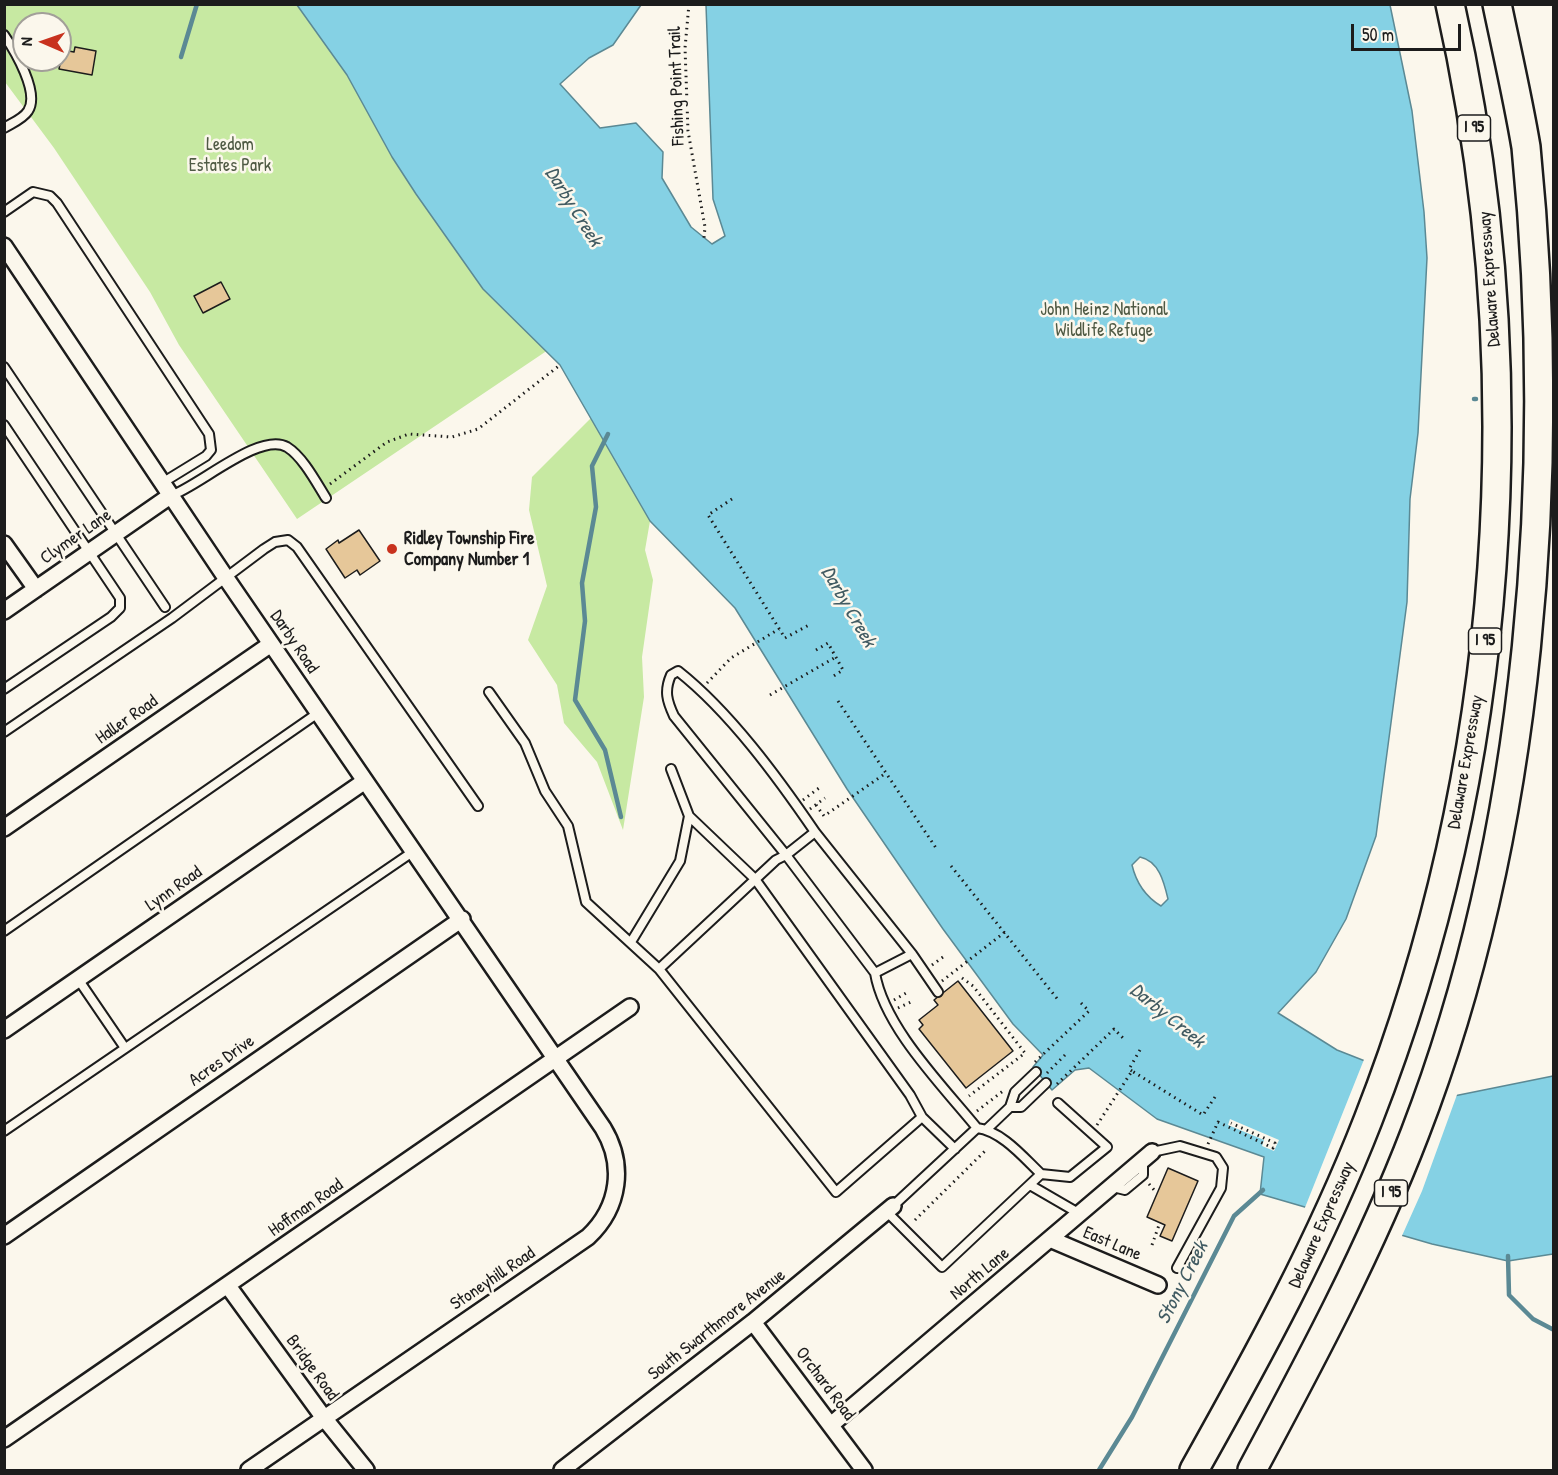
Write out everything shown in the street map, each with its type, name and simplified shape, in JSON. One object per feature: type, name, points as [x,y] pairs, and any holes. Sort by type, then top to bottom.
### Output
[{"type":"highway","name":"Delaware Expressway","points":[[1194,1470],[1275,1325],[1348,1168],[1404,1020],[1439,896],[1468,762],[1489,605],[1494,522],[1497,392],[1490,253],[1474,133],[1450,4]]},
{"type":"highway","name":"I 95","points":[[1252,1470],[1318,1348],[1395,1185],[1450,1034],[1480,933],[1506,818],[1528,694],[1539,589],[1545,471],[1545,364],[1538,253],[1526,149],[1497,4]]},
{"type":"highway","points":[[1507,4],[1526,149]]},
{"type":"street","name":"Darby Road","points":[[4,246],[166,490],[462,919],[555,1058]]},
{"type":"street","name":"Clymer Lane","points":[[4,611],[116,533],[166,490]]},
{"type":"street","points":[[4,544],[36,589]]},
{"type":"street","name":"Haller Road","points":[[4,828],[271,644]]},
{"type":"street","name":"Lynn Road","points":[[4,1030],[365,781]]},
{"type":"street","name":"Acres Drive","points":[[4,1236],[462,919]]},
{"type":"street","name":"Hoffman Road","points":[[4,1439],[630,1007]]},
{"type":"street","name":"Stoneyhill Road","points":[[249,1470],[588,1237],[603,1220],[618,1177],[613,1144],[555,1058]]},
{"type":"street","name":"North Lane","points":[[832,1424],[1148,1155]]},
{"type":"street","name":"South Swarthmore Avenue","points":[[562,1470],[753,1322],[890,1209]]},
{"type":"street","name":"East Lane","points":[[1050,1239],[1158,1285]]},
{"type":"street","name":"Bridge Road","points":[[228,1286],[324,1418],[366,1470]]},
{"type":"street","name":"Orchard Road","points":[[753,1322],[832,1424],[864,1470]]},
{"type":"lane","points":[[4,35],[25,72],[31,105],[27,113],[4,128]]},
{"type":"lane","points":[[4,212],[33,192],[50,196],[57,203],[209,434],[211,450],[166,490]]},
{"type":"lane","points":[[4,367],[165,607]]},
{"type":"lane","points":[[4,424],[120,598],[120,608],[111,617],[4,689]]},
{"type":"lane","points":[[166,490],[185,491],[255,448],[273,444],[285,446],[296,454],[326,498]]},
{"type":"lane","points":[[4,732],[275,542],[288,540],[297,547],[478,806]]},
{"type":"lane","points":[[937,989],[731,724],[678,671],[671,675],[666,684],[666,700],[690,737],[786,855],[875,973],[878,993],[891,1019],[977,1128],[987,1129],[1011,1146],[1041,1174],[1070,1177],[1107,1147],[1059,1103]]},
{"type":"lane","points":[[489,692],[525,742],[545,791],[568,826],[586,902],[659,969],[836,1192],[922,1117]]},
{"type":"lane","points":[[4,931],[318,713]]},
{"type":"lane","points":[[671,769],[689,816],[755,879],[910,1095],[922,1117],[955,1149]]},
{"type":"lane","points":[[631,942],[680,861],[689,816]]},
{"type":"lane","points":[[659,969],[776,860],[815,832]]},
{"type":"lane","points":[[4,1131],[414,851]]},
{"type":"lane","points":[[875,973],[912,954]]},
{"type":"lane","points":[[78,979],[125,1047]]},
{"type":"lane","points":[[987,1129],[1010,1107],[1015,1092],[1036,1072]]},
{"type":"lane","points":[[1010,1107],[1021,1107],[1046,1083]]},
{"type":"lane","points":[[977,1128],[890,1209],[942,1267],[1041,1174]]},
{"type":"lane","points":[[1148,1155],[1180,1146],[1216,1157],[1223,1168],[1221,1188],[1176,1268]]},
{"type":"lane","points":[[1030,1185],[1080,1214]]},
{"type":"path","name":"Fishing Point Trail","points":[[689,4],[685,48],[688,131],[705,227],[704,238]]},
{"type":"path","points":[[321,491],[387,442],[409,434],[452,437],[478,429],[560,365]]},
{"type":"path","points":[[732,499],[708,515],[785,638],[809,625]]},
{"type":"path","points":[[700,692],[720,667],[731,658],[780,629]]},
{"type":"path","points":[[816,650],[828,644],[836,657],[843,670],[832,677]]},
{"type":"path","points":[[770,695],[836,657]]},
{"type":"path","points":[[838,701],[936,848]]},
{"type":"path","points":[[816,805],[824,816],[886,773]]},
{"type":"path","points":[[796,805],[819,788]]},
{"type":"path","points":[[803,814],[825,798]]},
{"type":"path","points":[[951,866],[1059,1001]]},
{"type":"path","points":[[937,989],[1005,932]]},
{"type":"path","points":[[962,978],[973,986],[1025,1053],[969,1096]]},
{"type":"path","points":[[1034,1063],[1089,1011],[1080,1002]]},
{"type":"path","points":[[1049,1092],[1114,1029],[1125,1040]]},
{"type":"path","points":[[1140,1050],[1129,1069],[1132,1071],[1203,1115],[1215,1097]]},
{"type":"path","points":[[1092,1132],[1132,1071]]},
{"type":"path","points":[[979,1110],[1011,1085]]},
{"type":"path","points":[[1204,1153],[1218,1122],[1273,1148],[1275,1143],[1231,1123]]},
{"type":"path","points":[[915,1220],[987,1149]]},
{"type":"path","points":[[1152,1245],[1159,1226]]},
{"type":"green space","name":"Leedom Estates Park","points":[[4,5],[297,5],[347,75],[392,157],[416,194],[483,289],[548,350],[297,519],[179,345],[150,292],[54,148],[5,82]]},
{"type":"green space","points":[[591,418],[650,521],[645,550],[653,580],[642,657],[644,697],[623,830],[597,762],[564,723],[557,685],[528,640],[547,586],[529,510],[532,477]]},
{"type":"water","name":"John Heinz National Wildlife Refuge","points":[[297,5],[641,5],[613,45],[589,58],[560,84],[600,128],[636,123],[663,152],[662,178],[691,227],[712,244],[725,236],[713,199],[706,5],[1390,5],[1412,111],[1427,258],[1418,433],[1410,499],[1407,602],[1376,836],[1346,919],[1316,972],[1278,1013],[1337,1050],[1454,1096],[1553,1076],[1553,1254],[1508,1261],[1432,1244],[1260,1194],[1264,1157],[1157,1119],[1089,1068],[1075,1070],[1052,1090],[1033,1067],[1043,1055],[1013,1024],[943,929],[847,789],[735,608],[650,521],[560,365],[483,289],[392,157],[347,75]],"holes":[[[1140,857],[1146,859],[1160,873],[1165,886],[1168,899],[1161,906],[1146,894],[1132,865]]]},
{"type":"pier","points":[[1365,1057],[1458,1092],[1422,1191],[1401,1238],[1304,1210]]},
{"type":"pier","points":[[1230,1119],[1279,1140],[1274,1151],[1262,1146],[1264,1140],[1228,1125]]},
{"type":"building","points":[[75,47],[96,51],[92,75],[72,71],[72,52],[74,52]]},
{"type":"building","points":[[221,282],[230,299],[203,313],[194,296]]},
{"type":"building","points":[[359,530],[380,561],[360,575],[357,570],[345,578],[326,549],[338,540],[339,543]]},
{"type":"building","points":[[958,981],[1013,1051],[966,1088],[919,1029],[923,1025],[919,1020],[938,1005],[934,1000]]},
{"type":"building","points":[[1168,1168],[1198,1181],[1172,1241],[1160,1236],[1165,1225],[1147,1217]]},
{"type":"waterway","points":[[181,57],[197,4]]},
{"type":"waterway","points":[[608,434],[592,466],[596,507],[582,583],[585,621],[575,700],[605,750],[621,817]]},
{"type":"waterway","name":"Stony Creek","points":[[1099,1470],[1132,1417],[1234,1216],[1263,1190]]},
{"type":"waterway","points":[[1508,1256],[1509,1295],[1533,1319],[1554,1330]]},
{"type":"place","name":"Ridley Township Fire Company Number 1","points":[[392,549]]},
{"type":"water label","name":"Darby Creek","points":[[573,207]]},
{"type":"water label","name":"Darby Creek","points":[[848,607]]},
{"type":"water label","name":"Darby Creek","points":[[1167,1016]]}]
